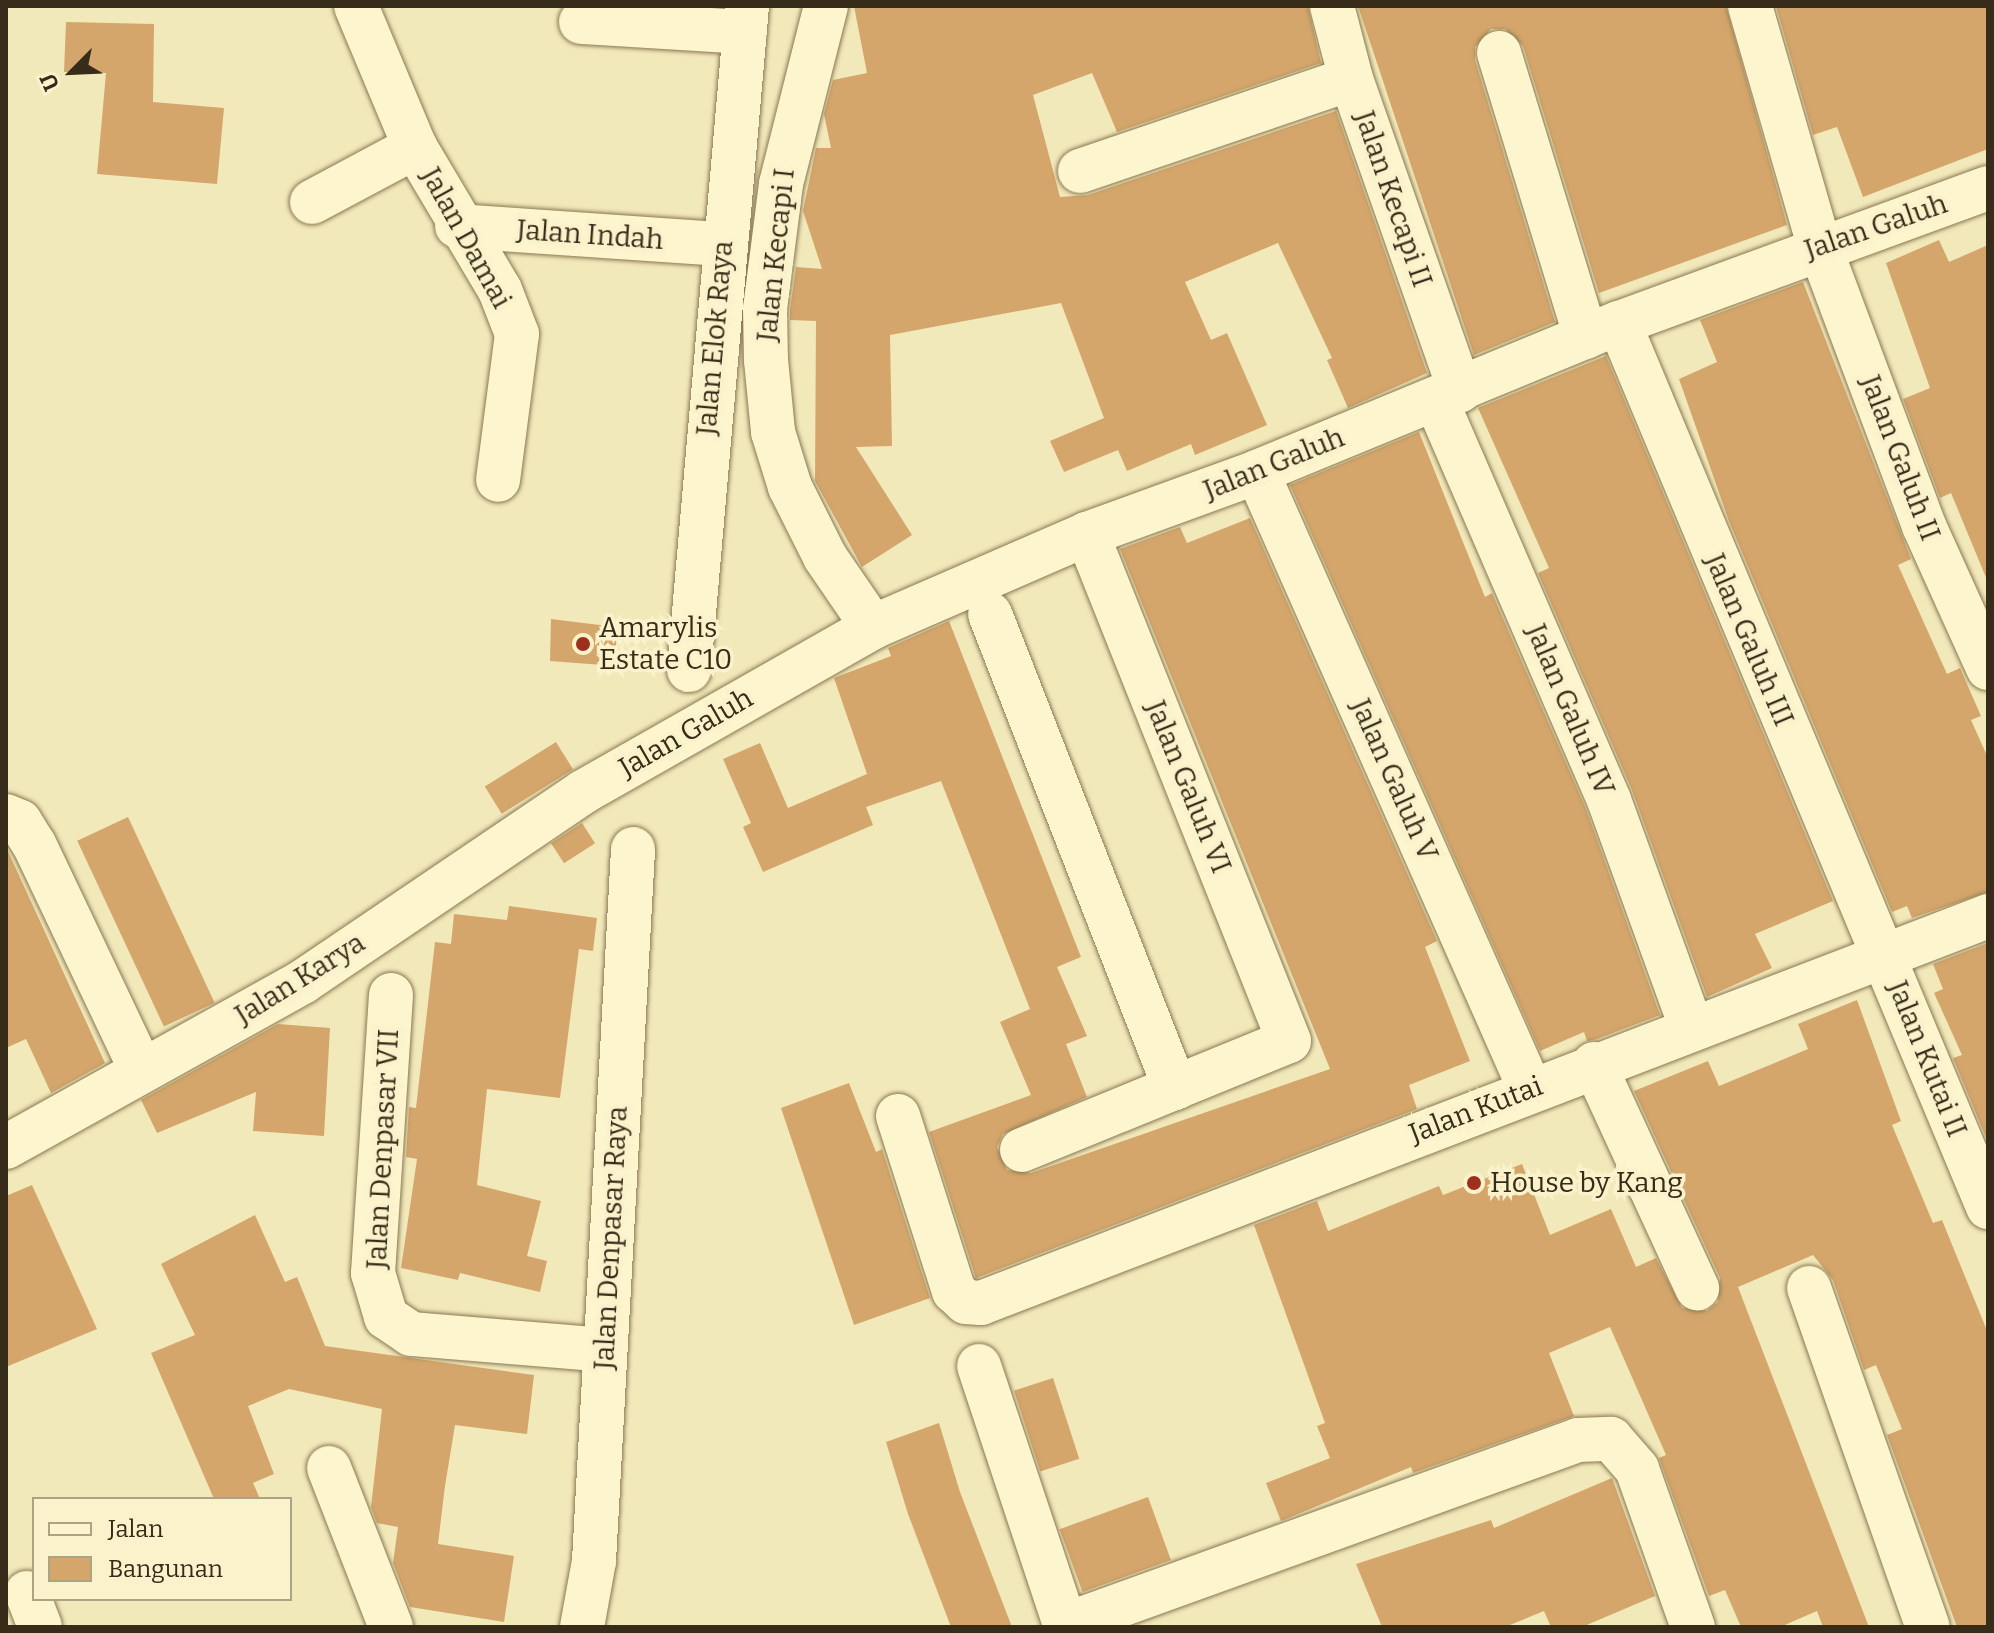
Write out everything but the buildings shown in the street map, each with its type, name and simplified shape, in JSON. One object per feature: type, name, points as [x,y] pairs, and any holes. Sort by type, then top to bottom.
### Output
[{"type":"street","name":"Jalan Damai","points":[[356,6],[415,147],[457,226],[500,290],[517,334],[498,480]]},
{"type":"street","name":"Jalan Kecapi I","points":[[826,6],[781,184],[765,309],[766,360],[773,432],[790,487],[825,557],[873,627]]},
{"type":"street","name":"Jalan Kecapi II","points":[[1332,6],[1351,79],[1448,395]]},
{"type":"street","name":"Jalan Galuh II","points":[[1750,6],[1819,245],[1924,526],[1972,586],[1988,668]]},
{"type":"street","points":[[581,22],[746,19]]},
{"type":"street","name":"Jalan Elok Raya","points":[[689,670],[722,244],[746,19]]},
{"type":"street","name":"Jalan Galuh III","points":[[1499,53],[1603,330],[1885,954]]},
{"type":"street","points":[[1080,171],[1351,79]]},
{"type":"street","points":[[312,202],[415,147]]},
{"type":"street","name":"Jalan Galuh","points":[[583,792],[873,627],[1087,534],[1257,472],[1819,245],[1988,188]]},
{"type":"street","name":"Jalan Indah","points":[[457,226],[722,244]]},
{"type":"street","name":"Jalan Galuh IV","points":[[1448,395],[1609,800],[1691,1026]]},
{"type":"street","name":"Jalan Galuh V","points":[[1257,472],[1530,1089]]},
{"type":"street","name":"Jalan Galuh VI","points":[[1087,534],[1289,1041],[1175,1088]]},
{"type":"street","points":[[990,614],[1175,1088],[1022,1150]]},
{"type":"street","name":"Jalan Karya","points":[[6,1147],[304,981],[583,792]]},
{"type":"street","points":[[6,816],[20,822],[34,844],[142,1071]]},
{"type":"street","name":"Jalan Denpasar Raya","points":[[582,1627],[594,1561],[633,849]]},
{"type":"street","name":"Jalan Kutai","points":[[898,1116],[954,1291],[966,1302],[981,1303],[1691,1026],[1988,916]]},
{"type":"street","name":"Jalan Kutai II","points":[[1885,954],[1988,1207]]},
{"type":"street","name":"Jalan Denpasar VII","points":[[391,995],[373,1273],[386,1317],[411,1334],[604,1350]]},
{"type":"street","points":[[1594,1064],[1697,1288]]},
{"type":"street","points":[[1809,1288],[1928,1627]]},
{"type":"street","points":[[979,1366],[1065,1626],[1578,1440],[1611,1439],[1637,1469],[1693,1627]]},
{"type":"street","points":[[329,1468],[391,1627]]},
{"type":"place","name":"Amarylis Estate C10","points":[[583,644]]},
{"type":"place","name":"House by Kang","points":[[1474,1183]]}]
